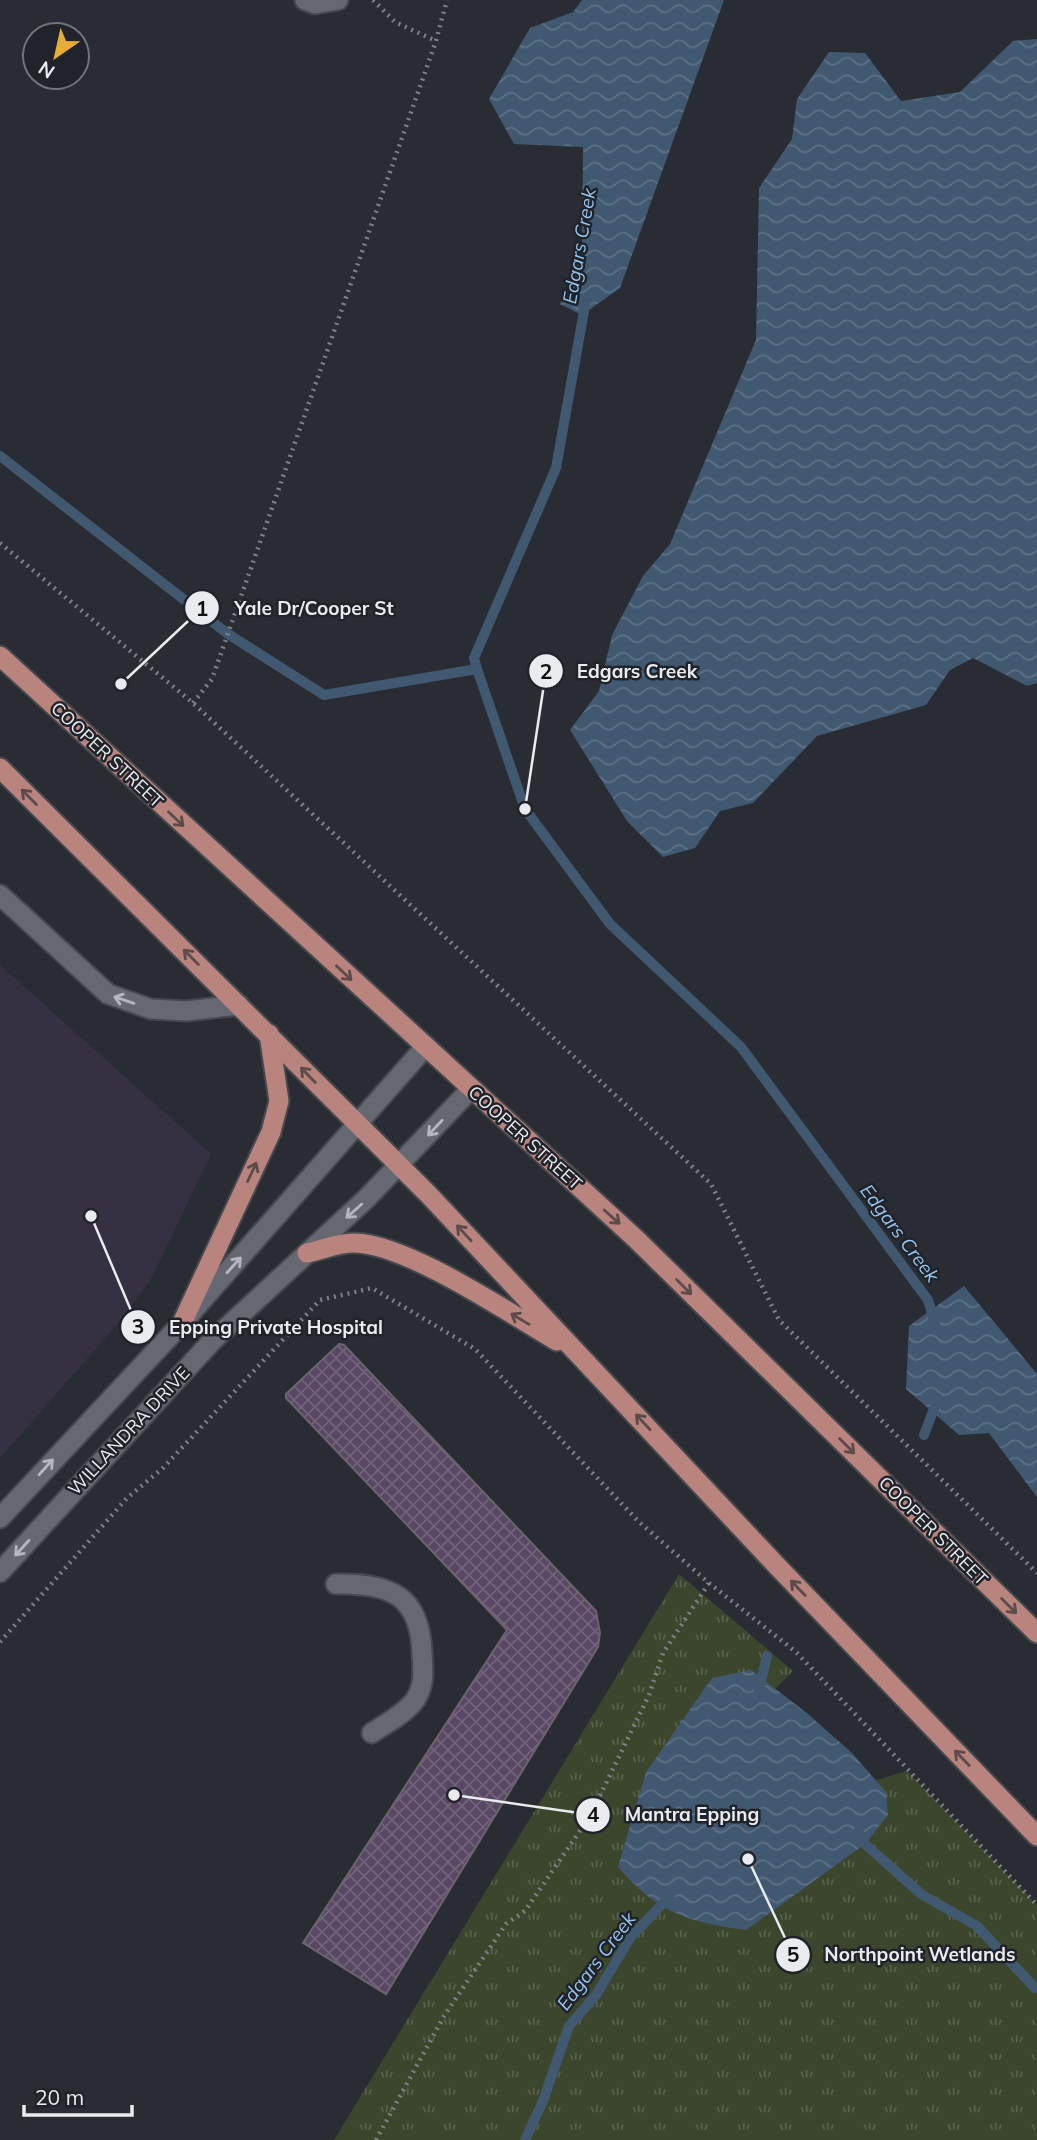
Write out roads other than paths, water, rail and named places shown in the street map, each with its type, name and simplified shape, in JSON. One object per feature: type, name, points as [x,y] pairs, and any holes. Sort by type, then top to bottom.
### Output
[{"type":"main road","name":"COOPER STREET","points":[[0,656],[636,1239],[1037,1633]]},
{"type":"main road","points":[[0,768],[269,1034],[355,1125],[399,1167],[1037,1836]]},
{"type":"main road","points":[[182,1323],[271,1132],[279,1101],[269,1034]]},
{"type":"main road","points":[[307,1253],[354,1242],[385,1249],[461,1284],[579,1354]]},
{"type":"street","points":[[305,0],[315,4],[338,0]]},
{"type":"street","points":[[0,895],[108,994],[151,1009],[186,1011],[239,1005]]},
{"type":"street","name":"WILLANDRA DRIVE","points":[[0,1518],[182,1323],[426,1046]]},
{"type":"street","name":"WILLANDRA DRIVE","points":[[0,1572],[213,1340],[399,1167],[471,1089]]},
{"type":"street","points":[[336,1584],[367,1583],[389,1590],[415,1611],[421,1629],[423,1683],[417,1697],[412,1705],[372,1733]]},
{"type":"water","points":[[582,0],[724,0],[620,288],[582,315],[560,304],[582,253],[583,147],[514,144],[489,99],[530,28],[573,12]]},
{"type":"water","points":[[1037,39],[1037,683],[1027,686],[973,658],[950,670],[926,705],[817,736],[753,803],[720,811],[695,848],[663,857],[627,821],[570,730],[599,691],[612,635],[643,576],[670,544],[756,340],[759,188],[792,139],[797,99],[829,52],[865,53],[901,101],[960,92],[1013,41]]},
{"type":"water","points":[[964,1286],[1037,1374],[1037,1497],[989,1433],[959,1435],[906,1389],[909,1326]]},
{"type":"water","points":[[751,1670],[808,1714],[852,1753],[886,1792],[888,1815],[865,1844],[746,1930],[707,1923],[675,1913],[647,1895],[618,1867],[646,1772],[712,1678]]},
{"type":"waterway","name":"Edgars Creek","points":[[586,300],[556,468],[474,658],[477,669],[525,809],[610,924],[741,1047],[928,1300],[935,1323]]},
{"type":"waterway","points":[[0,456],[228,634],[324,695],[477,669]]},
{"type":"waterway","name":"Edgars Creek","points":[[924,1435],[938,1398]]},
{"type":"waterway","name":"Edgars Creek","points":[[759,1690],[767,1656]]},
{"type":"waterway","points":[[858,1832],[865,1844],[921,1894],[977,1926],[1035,1988]]},
{"type":"waterway","name":"Edgars Creek","points":[[525,2140],[543,2101],[569,2026],[596,1995],[630,1938],[670,1896]]},
{"type":"place","name":"Yale Dr/Cooper St","points":[[121,684]]},
{"type":"place","name":"Edgars Creek","points":[[525,809]]},
{"type":"place","name":"Epping Private Hospital","points":[[91,1216]]},
{"type":"place","name":"Mantra Epping","points":[[454,1795]]},
{"type":"place","name":"Northpoint Wetlands","points":[[748,1859]]}]
